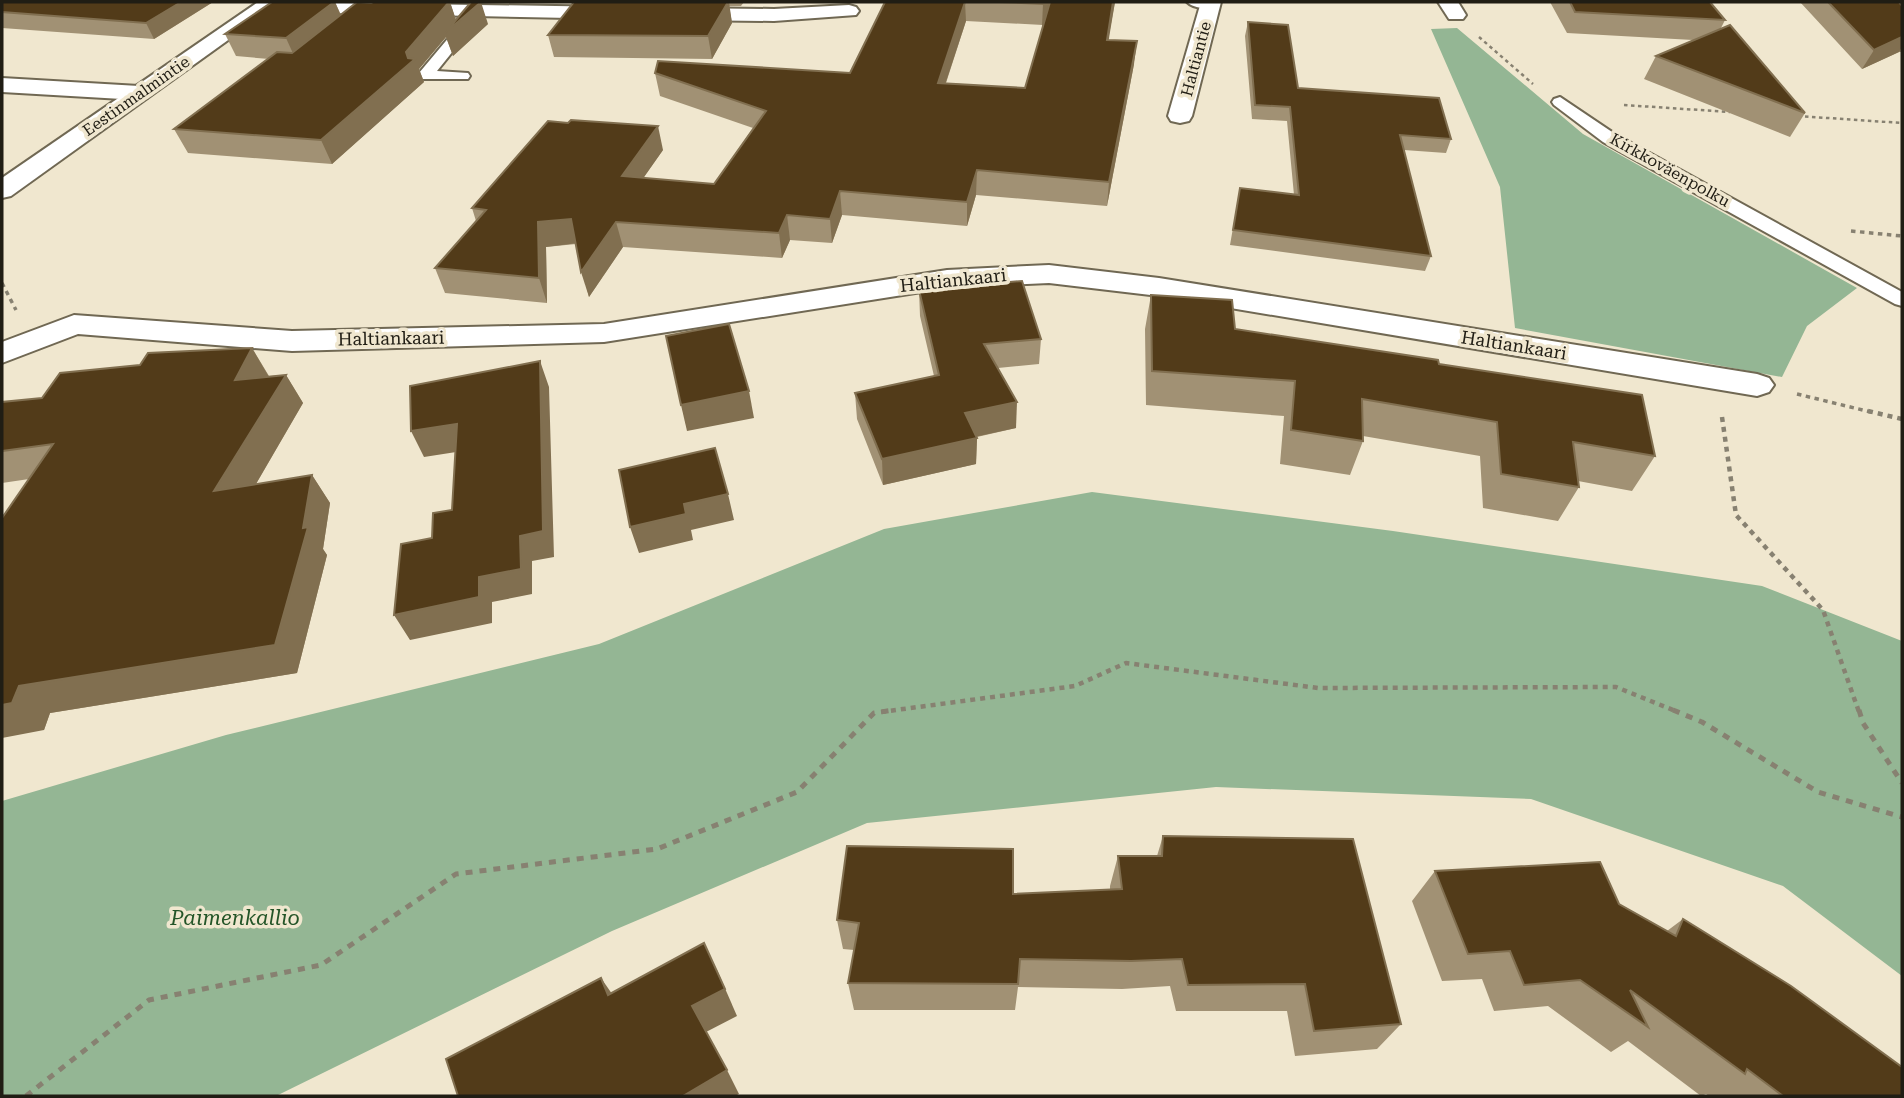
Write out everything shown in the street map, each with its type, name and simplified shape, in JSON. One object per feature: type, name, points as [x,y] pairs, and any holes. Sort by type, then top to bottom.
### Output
[{"type":"street","name":"Haltiantie","points":[[1180,116],[1205,2]]},
{"type":"street","points":[[268,4],[774,15],[849,12]]},
{"type":"street","name":"Eestinmalmintie","points":[[2,190],[268,4]]},
{"type":"street","points":[[2,85],[139,93]]},
{"type":"street","name":"Haltiankaari","points":[[2,353],[74,324],[292,341],[604,333],[947,279],[1049,274],[1172,289],[1757,385]]},
{"type":"lane","points":[[356,24],[379,5]]},
{"type":"lane","points":[[462,76],[425,76],[479,10]]},
{"type":"lane","name":"Kirkkoväenpolku","points":[[1560,102],[1609,138],[1902,300]]},
{"type":"path","points":[[1452,8],[1524,79],[1560,102],[1729,111]]},
{"type":"path","points":[[1798,116],[1902,123]]},
{"type":"path","points":[[1716,378],[1736,515],[1824,610],[1863,723],[1902,783]]},
{"type":"path","points":[[1757,385],[1902,419]]},
{"type":"path","points":[[26,1096],[149,1000],[321,965],[456,874],[657,849],[797,792],[874,713],[1075,686],[1126,663],[1318,688],[1616,687],[1702,722],[1818,792],[1902,817]]},
{"type":"green space","points":[[1457,28],[1583,134],[1857,288],[1807,326],[1782,377],[1515,328],[1500,187],[1431,29]]},
{"type":"green space","name":"Paimenkallio","points":[[1092,492],[1393,531],[1762,586],[1902,641],[1902,976],[1783,886],[1531,799],[1216,787],[867,823],[612,931],[276,1096],[2,1096],[2,801],[226,735],[599,644],[884,529]]},
{"type":"building","points":[[2,2],[181,2],[146,23],[2,12]]},
{"type":"building","points":[[272,2],[334,2],[286,38],[225,34]]},
{"type":"building","points":[[357,2],[449,2],[406,52],[408,58],[415,59],[321,140],[174,129],[277,52],[292,53]]},
{"type":"building","points":[[471,2],[481,2],[445,33]]},
{"type":"building","points":[[574,2],[728,2],[708,36],[548,35]]},
{"type":"building","points":[[885,2],[965,2],[938,83],[1025,88],[1050,2],[1113,2],[1107,40],[1137,41],[1109,182],[977,170],[967,202],[840,191],[830,219],[787,215],[779,233],[616,222],[581,272],[571,219],[538,222],[539,278],[435,268],[486,210],[472,208],[548,121],[658,126],[622,176],[714,184],[766,111],[655,73],[658,61],[850,73]]},
{"type":"building","points":[[999,2],[1048,2],[1043,4]]},
{"type":"building","points":[[1570,2],[1710,2],[1725,20],[1575,12]]},
{"type":"building","points":[[1828,2],[1899,2],[1902,6],[1902,37],[1874,50]]},
{"type":"building","points":[[1248,22],[1288,25],[1298,88],[1439,98],[1451,139],[1400,135],[1431,256],[1233,230],[1240,188],[1299,195],[1290,107],[1255,105]]},
{"type":"building","points":[[1730,25],[1805,113],[1656,56]]},
{"type":"building","points":[[1022,281],[1041,339],[984,344],[1017,402],[965,413],[977,438],[882,459],[855,393],[939,375],[919,290]]},
{"type":"building","points":[[1151,295],[1232,300],[1235,329],[1642,395],[1655,456],[1573,442],[1579,487],[1501,474],[1497,422],[1362,399],[1363,441],[1291,430],[1295,381],[1152,371]]},
{"type":"building","points":[[729,324],[749,391],[681,405],[666,336]]},
{"type":"building","points":[[252,348],[235,380],[286,375],[214,491],[312,475],[303,528],[308,527],[275,645],[19,686],[12,703],[2,705],[2,518],[53,444],[2,451],[2,402],[42,398],[60,373],[140,365],[148,353]]},
{"type":"building","points":[[540,361],[543,531],[520,536],[521,569],[479,577],[479,597],[394,615],[401,544],[432,538],[433,513],[452,510],[457,424],[411,431],[410,386]]},
{"type":"building","points":[[715,448],[728,494],[684,504],[686,514],[630,527],[619,470]]},
{"type":"building","points":[[1163,836],[1353,839],[1401,1024],[1314,1031],[1305,984],[1188,985],[1182,959],[1020,959],[1018,984],[848,983],[859,923],[837,920],[847,846],[1013,849],[1013,894],[1122,889],[1118,856],[1162,856]]},
{"type":"building","points":[[1600,862],[1619,904],[1676,936],[1683,919],[1791,986],[1902,1067],[1902,1096],[1783,1096],[1747,1069],[1745,1074],[1630,990],[1648,1027],[1580,980],[1524,985],[1510,951],[1468,954],[1435,871]]},
{"type":"building","points":[[704,943],[725,989],[692,1006],[727,1070],[683,1096],[458,1096],[446,1059],[601,978],[608,995]]}]
